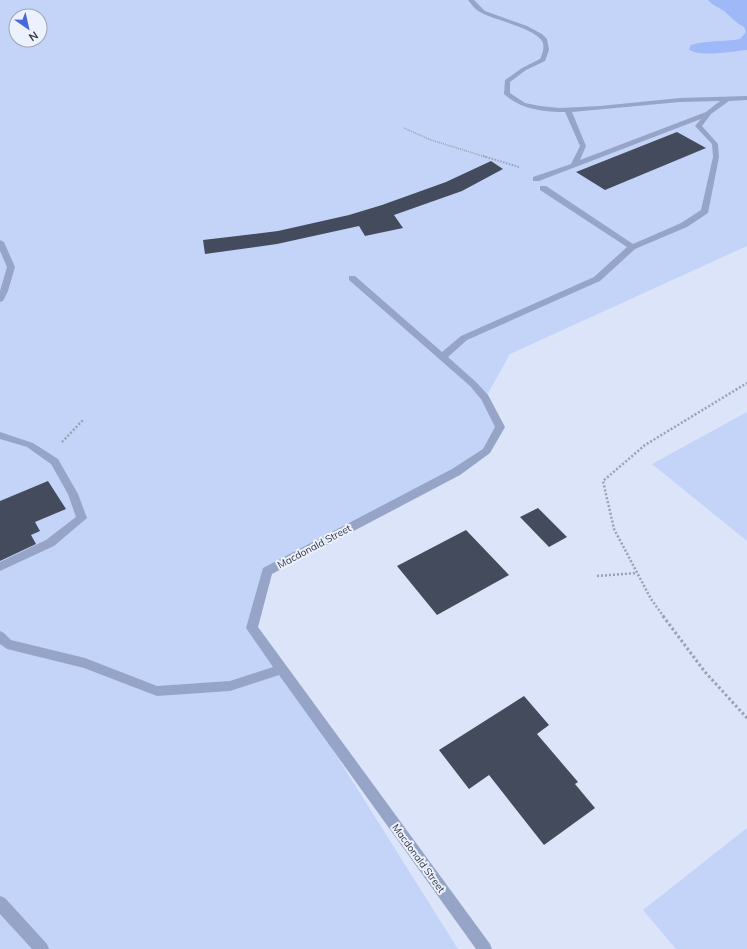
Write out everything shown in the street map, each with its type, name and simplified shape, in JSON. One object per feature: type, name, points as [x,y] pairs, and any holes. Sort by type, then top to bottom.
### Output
[{"type":"street","points":[[471,0],[483,12],[530,30],[544,39],[547,50],[543,60],[524,69],[507,81],[507,94],[521,103],[540,108],[568,111],[681,100],[726,100],[747,98]]},
{"type":"street","points":[[442,357],[464,338],[597,278],[632,246],[684,225],[704,211],[716,158],[715,144],[698,126],[709,113],[726,100]]},
{"type":"street","points":[[568,111],[583,146],[574,165]]},
{"type":"street","points":[[536,179],[709,113]]},
{"type":"street","points":[[543,188],[632,246]]},
{"type":"street","points":[[0,242],[11,266],[4,291],[0,299]]},
{"type":"street","name":"Macdonald Street","points":[[352,278],[486,397],[500,426],[487,451],[456,472],[267,571],[252,628],[485,949]]},
{"type":"street","points":[[0,435],[30,445],[55,462],[73,494],[82,518],[50,543],[0,567]]},
{"type":"street","points":[[0,636],[7,644],[86,663],[156,691],[230,686],[282,669]]},
{"type":"street","points":[[0,903],[42,949]]},
{"type":"path","points":[[404,128],[432,140],[531,171],[536,179]]},
{"type":"path","points":[[747,382],[645,445],[603,481],[614,529],[651,600],[705,672],[747,718]]},
{"type":"path","points":[[47,457],[83,420]]},
{"type":"path","points":[[597,576],[637,573]]},
{"type":"shaded area","points":[[0,0],[747,0],[747,246],[510,354],[486,397],[500,427],[487,451],[267,571],[252,628],[282,669],[458,949],[0,949]]},
{"type":"shaded area","points":[[747,412],[747,541],[652,464]]},
{"type":"shaded area","points":[[747,828],[747,949],[676,949],[643,910]]},
{"type":"water","points":[[708,0],[747,0],[747,50],[708,54],[693,52],[689,49],[691,45],[697,43],[740,39],[746,32],[744,27]]},
{"type":"building","points":[[677,132],[706,148],[605,190],[576,172]]},
{"type":"building","points":[[491,161],[503,169],[462,191],[394,215],[403,228],[365,236],[359,226],[277,244],[205,254],[203,240],[278,231],[349,215],[446,182]]},
{"type":"building","points":[[48,481],[66,509],[35,522],[40,531],[31,535],[36,544],[0,561],[0,501]]},
{"type":"building","points":[[538,508],[567,537],[549,547],[520,517]]},
{"type":"building","points":[[466,530],[509,575],[437,615],[397,566]]},
{"type":"building","points":[[524,696],[549,725],[537,734],[578,782],[575,784],[595,808],[544,845],[489,775],[469,789],[439,750]]}]
